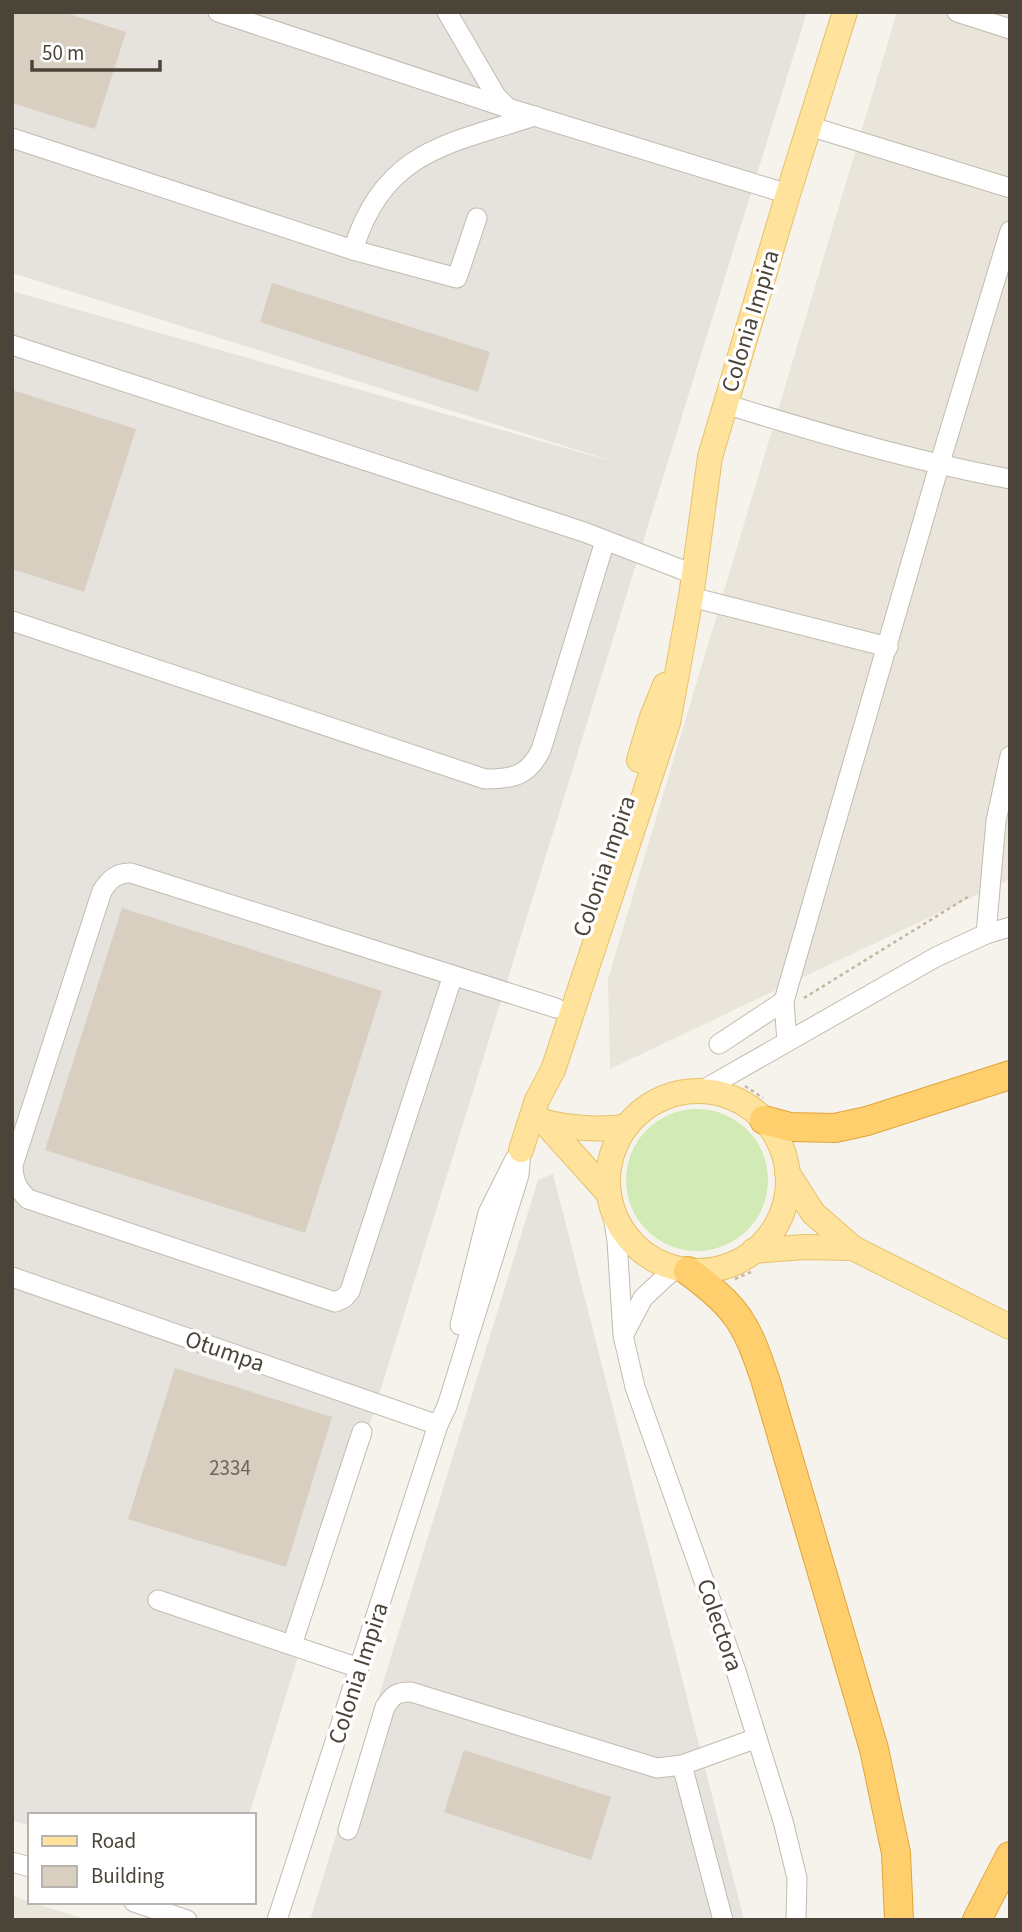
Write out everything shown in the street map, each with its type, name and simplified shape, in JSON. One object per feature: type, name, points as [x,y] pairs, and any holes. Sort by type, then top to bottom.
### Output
[{"type":"highway","points":[[764,1120],[810,1129],[849,1125],[1010,1074]]},
{"type":"highway","points":[[682,1269],[724,1299],[737,1314],[753,1344],[766,1382],[884,1789],[896,1853],[899,1920]]},
{"type":"highway","points":[[977,1920],[1010,1856]]},
{"type":"main road","name":"Colonia Impira","points":[[521,1150],[538,1114],[668,723],[684,636],[710,457],[845,12]]},
{"type":"main road","name":"Colonia Impira","points":[[538,1114],[540,1064],[555,1008],[618,830],[652,717],[684,636]]},
{"type":"main road","points":[[787,1171],[786,1195],[779,1219],[764,1241],[741,1259],[717,1269],[682,1269],[660,1263],[636,1247],[618,1223],[610,1201],[608,1178],[611,1157],[627,1126],[638,1114],[658,1100],[686,1091],[701,1091],[732,1098],[745,1104],[764,1120],[778,1140],[787,1171],[813,1213],[853,1248],[1010,1327]]},
{"type":"main road","points":[[538,1114],[595,1129],[627,1126]]},
{"type":"main road","points":[[538,1114],[610,1201]]},
{"type":"main road","points":[[753,1251],[795,1247],[853,1248]]},
{"type":"street","points":[[218,12],[508,108],[788,194]]},
{"type":"street","points":[[447,12],[496,96],[508,108]]},
{"type":"street","points":[[957,12],[1010,29]]},
{"type":"street","points":[[353,250],[358,233],[378,194],[417,158],[445,145],[536,116]]},
{"type":"street","points":[[809,126],[1010,188]]},
{"type":"street","points":[[12,138],[353,250],[457,278],[477,218]]},
{"type":"street","points":[[787,1042],[784,1001],[1010,231]]},
{"type":"street","points":[[12,345],[605,541],[692,585],[888,647]]},
{"type":"street","points":[[725,404],[939,466],[1010,480]]},
{"type":"street","points":[[12,621],[485,779],[506,779],[525,772],[541,750],[605,541]]},
{"type":"street","points":[[986,934],[991,881],[1003,822],[1010,756]]},
{"type":"street","points":[[453,975],[350,1291],[344,1298],[335,1302],[28,1199],[20,1191],[13,1176],[13,1165],[21,1139],[102,891],[108,881],[122,872],[144,877],[453,975],[555,1008]]},
{"type":"street","points":[[701,1091],[936,957],[986,934],[1010,927]]},
{"type":"street","points":[[719,1044],[784,1001]]},
{"type":"street","name":"Colonia Impira","points":[[277,1920],[438,1425],[447,1406],[519,1175],[521,1150]]},
{"type":"street","name":"Colectora","points":[[610,1201],[617,1241],[623,1335],[643,1414],[690,1538],[757,1738],[792,1856],[798,1888],[796,1920]]},
{"type":"street","points":[[623,1335],[643,1298],[654,1286],[682,1269]]},
{"type":"street","name":"Otumpa","points":[[12,1278],[438,1425]]},
{"type":"street","points":[[292,1645],[362,1432]]},
{"type":"street","points":[[158,1600],[359,1668]]},
{"type":"street","points":[[348,1830],[385,1707],[394,1694],[400,1692],[411,1692],[657,1768],[682,1765],[757,1738]]},
{"type":"street","points":[[682,1765],[723,1920]]},
{"type":"street","points":[[140,1904],[187,1920]]},
{"type":"path","points":[[784,1001],[803,999],[991,881]]},
{"type":"shaded area","points":[[12,12],[807,12],[250,1813],[28,1813],[28,1825],[12,1820],[12,291],[625,465],[12,273]]},
{"type":"shaded area","points":[[897,12],[1010,12],[1010,879],[610,1069],[608,979]]},
{"type":"shaded area","points":[[553,1174],[744,1920],[310,1920],[538,1180]]},
{"type":"shaded area","points":[[12,1895],[28,1901],[28,1904],[36,1904],[88,1920],[12,1920]]},
{"type":"green space","points":[[697,1109],[724,1114],[747,1130],[763,1153],[768,1180],[763,1207],[747,1230],[724,1246],[697,1251],[670,1246],[647,1230],[631,1207],[626,1180],[631,1153],[647,1130],[670,1114]]},
{"type":"building","points":[[12,12],[63,12],[126,32],[95,129],[12,103]]},
{"type":"building","points":[[272,283],[490,352],[478,392],[260,322]]},
{"type":"building","points":[[12,390],[136,429],[84,592],[12,569]]},
{"type":"building","points":[[122,908],[382,991],[305,1233],[45,1150]]},
{"type":"building","points":[[175,1368],[332,1417],[286,1567],[128,1519]]},
{"type":"building","points":[[464,1750],[611,1797],[591,1860],[444,1812]]}]
